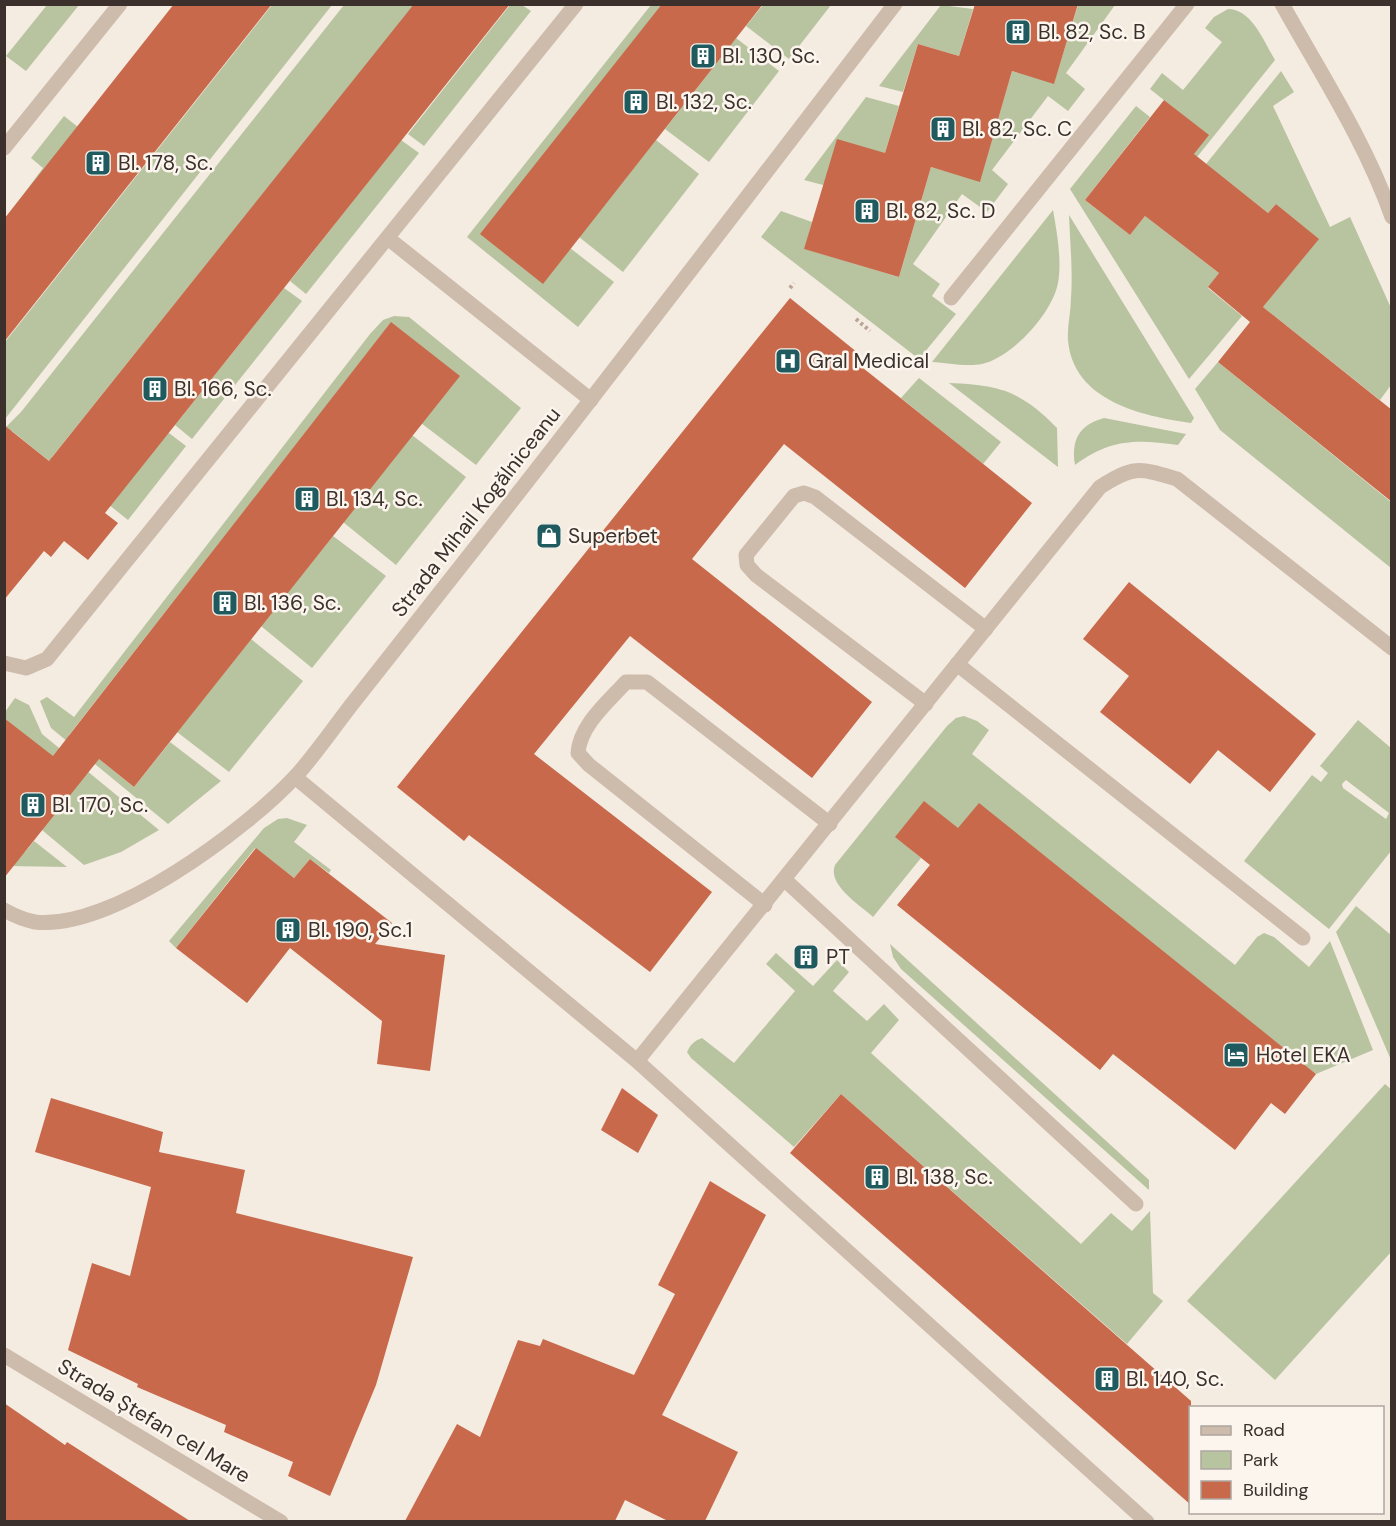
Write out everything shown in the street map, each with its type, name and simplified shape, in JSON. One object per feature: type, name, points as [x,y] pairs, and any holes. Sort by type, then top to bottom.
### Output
[{"type":"street","points":[[4,148],[120,4]]},
{"type":"street","points":[[4,663],[26,668],[46,659],[389,239],[576,4]]},
{"type":"street","name":"Strada Mihail Kogălniceanu","points":[[4,910],[20,919],[38,922],[60,920],[106,907],[147,890],[188,864],[234,830],[295,777],[591,400],[895,4]]},
{"type":"street","points":[[951,298],[1187,4]]},
{"type":"street","points":[[1282,4],[1362,146],[1379,181],[1392,217]]},
{"type":"street","points":[[389,239],[591,400]]},
{"type":"street","points":[[637,1061],[1100,487],[1124,471],[1148,471],[1177,479],[1392,648]]},
{"type":"street","points":[[926,704],[756,575],[747,565],[746,555],[794,496],[804,493],[815,497],[986,629]]},
{"type":"street","points":[[957,664],[1304,938]]},
{"type":"street","points":[[765,905],[589,765],[578,753],[579,744],[587,727],[626,682],[647,682],[830,824]]},
{"type":"street","points":[[295,777],[637,1061],[1147,1521]]},
{"type":"street","points":[[785,880],[1136,1204]]},
{"type":"street","name":"Strada Ștefan cel Mare","points":[[4,1355],[281,1521]]},
{"type":"path","points":[[790,288],[794,283]]},
{"type":"path","points":[[856,319],[870,331]]},
{"type":"green space","points":[[47,5],[79,5],[26,71],[6,56]]},
{"type":"green space","points":[[272,5],[332,5],[5,419],[5,342]]},
{"type":"green space","points":[[344,5],[414,5],[52,457],[169,433],[186,446],[128,520],[93,492],[90,494],[12,431],[5,440],[5,428],[21,412]]},
{"type":"green space","points":[[510,5],[522,5],[531,11],[424,146],[408,134]]},
{"type":"green space","points":[[651,5],[662,5],[570,248],[614,282],[578,327],[467,237]]},
{"type":"green space","points":[[763,5],[831,5],[789,59],[746,26]]},
{"type":"green space","points":[[941,5],[973,9],[959,56],[918,44],[903,92],[879,86]]},
{"type":"green space","points":[[1078,5],[1115,5],[1066,73],[1085,89],[1068,111],[1048,96],[992,170],[1008,184],[987,212],[962,194],[913,264],[940,284],[932,296],[956,314],[919,359],[761,237],[781,211],[812,222],[805,249],[899,277],[931,167],[980,181],[1012,71],[1054,83]]},
{"type":"green space","points":[[1228,9],[1236,10],[1251,20],[1275,60],[1197,157],[1194,154],[1208,135],[1150,89],[1162,73],[1183,90],[1222,42],[1205,28],[1214,17]]},
{"type":"green space","points":[[736,38],[779,71],[709,162],[665,129]]},
{"type":"green space","points":[[1281,71],[1294,92],[1273,106],[1330,227],[1350,217],[1391,308],[1391,385],[1380,400],[1263,307],[1318,239],[1276,204],[1268,213],[1206,164]]},
{"type":"green space","points":[[866,97],[899,106],[885,153],[823,185],[804,180]]},
{"type":"green space","points":[[1136,106],[1150,117],[1085,200],[1130,235],[1145,216],[1219,273],[1208,288],[1242,316],[1189,379],[1070,189]]},
{"type":"green space","points":[[64,116],[78,127],[5,219],[43,168],[31,158]]},
{"type":"green space","points":[[401,140],[419,153],[306,294],[290,281]]},
{"type":"green space","points":[[656,140],[699,174],[623,272],[579,237]]},
{"type":"green space","points":[[1053,210],[1058,246],[1058,283],[1048,308],[1039,320],[1018,343],[994,360],[970,365],[932,362]]},
{"type":"green space","points":[[1069,215],[1194,418],[1191,423],[1132,410],[1113,402],[1082,378],[1073,361],[1068,340],[1072,278]]},
{"type":"green space","points":[[284,288],[302,301],[192,439],[175,425]]},
{"type":"green space","points":[[394,316],[409,317],[521,408],[476,465],[421,423],[459,376],[391,323],[69,735],[134,787],[170,742],[221,781],[168,824],[51,728],[40,701],[47,697],[74,717],[370,334],[383,320]]},
{"type":"green space","points":[[1218,362],[1391,502],[1391,568],[1220,430],[1195,389]]},
{"type":"green space","points":[[919,378],[1001,442],[983,464],[901,398]]},
{"type":"green space","points":[[949,383],[996,388],[1009,392],[1032,406],[1057,428],[1058,467]]},
{"type":"green space","points":[[1104,418],[1186,434],[1178,445],[1149,442],[1124,443],[1100,450],[1075,465],[1074,448],[1079,435],[1088,425]]},
{"type":"green space","points":[[412,435],[466,477],[396,565],[343,522]]},
{"type":"green space","points":[[333,536],[386,576],[312,668],[261,626]]},
{"type":"green space","points":[[251,639],[303,681],[229,772],[177,732]]},
{"type":"green space","points":[[15,698],[29,705],[42,734],[159,830],[121,852],[84,865],[42,830],[5,741],[5,712]]},
{"type":"green space","points":[[964,716],[977,721],[989,730],[972,754],[1235,965],[1257,937],[1264,933],[1274,937],[1309,967],[1330,941],[1373,1050],[1316,1074],[1205,986],[958,828],[896,837],[921,858],[873,917],[853,901],[836,880],[835,865],[947,726],[956,718]]},
{"type":"green space","points":[[1358,720],[1391,748],[1391,851],[1329,929],[1244,861],[1312,775],[1321,782],[1328,773],[1320,766]],"holes":[[[1346,780],[1389,813],[1386,819],[1343,788],[1342,784]]]},
{"type":"green space","points":[[287,818],[307,825],[294,842],[331,870],[329,873],[310,859],[294,878],[255,848],[176,948],[169,941],[264,828],[278,819]]},
{"type":"green space","points":[[34,841],[67,867],[9,866],[17,846],[25,852]]},
{"type":"green space","points":[[1356,906],[1391,935],[1391,1060],[1336,932]]},
{"type":"green space","points":[[890,944],[1149,1180],[1149,1190],[901,969],[893,957]]},
{"type":"green space","points":[[776,953],[813,986],[837,960],[849,972],[833,991],[867,1021],[884,1004],[899,1020],[871,1053],[1081,1244],[1111,1213],[1132,1231],[1150,1211],[1153,1293],[1163,1301],[1127,1344],[841,1094],[794,1147],[691,1058],[687,1052],[688,1049],[702,1038],[734,1063],[795,991],[766,964]]},
{"type":"green space","points":[[1385,1084],[1392,1090],[1391,1252],[1275,1380],[1187,1301]]},
{"type":"building","points":[[174,4],[272,4],[4,342],[4,219]]},
{"type":"building","points":[[414,4],[510,4],[105,513],[118,523],[88,560],[64,541],[51,557],[44,551],[4,600],[4,425],[49,461]]},
{"type":"building","points":[[662,4],[763,4],[543,284],[480,234]]},
{"type":"building","points":[[975,4],[1078,4],[1054,84],[1012,71],[980,182],[931,167],[899,277],[804,249],[837,139],[885,153],[918,44],[959,56]]},
{"type":"building","points":[[1164,100],[1209,135],[1194,154],[1268,213],[1276,204],[1319,239],[1263,307],[1392,410],[1392,502],[1218,362],[1250,322],[1208,287],[1219,273],[1145,216],[1130,235],[1085,200]]},
{"type":"building","points":[[790,298],[858,353],[853,360],[1032,503],[965,588],[784,444],[692,559],[872,702],[812,778],[630,636],[534,754],[712,892],[650,972],[469,835],[464,841],[397,787]]},
{"type":"building","points":[[391,322],[460,376],[134,787],[99,759],[4,878],[4,718],[53,756]]},
{"type":"building","points":[[1129,582],[1316,734],[1270,792],[1218,750],[1190,784],[1100,712],[1129,676],[1083,639]]},
{"type":"building","points":[[924,801],[958,828],[979,803],[1316,1074],[1285,1114],[1271,1103],[1235,1150],[1113,1054],[1100,1070],[897,905],[930,865],[895,837]]},
{"type":"building","name":"Bl. 190, Sc.1","points":[[256,848],[294,878],[310,859],[392,923],[375,944],[445,955],[430,1071],[377,1064],[382,1021],[290,948],[247,1003],[176,948]]},
{"type":"building","points":[[622,1088],[658,1115],[638,1153],[601,1130]]},
{"type":"building","points":[[841,1094],[1191,1401],[1191,1406],[1189,1406],[1189,1503],[790,1153]]},
{"type":"building","points":[[51,1098],[163,1132],[159,1152],[245,1170],[236,1213],[413,1257],[376,1385],[330,1496],[288,1476],[293,1462],[224,1432],[226,1425],[137,1387],[138,1384],[68,1350],[92,1263],[130,1276],[151,1187],[35,1152]]},
{"type":"building","points":[[710,1181],[766,1215],[662,1415],[738,1452],[705,1521],[668,1521],[625,1500],[615,1521],[405,1521],[457,1424],[480,1437],[518,1340],[540,1346],[543,1339],[634,1375],[675,1294],[658,1285]]},
{"type":"building","points":[[4,1403],[65,1445],[67,1442],[190,1521],[4,1521]]},
{"type":"place","name":"Bl. 82, Sc. B","points":[[1018,32]]},
{"type":"place","name":"Bl. 130, Sc.","points":[[703,56]]},
{"type":"place","name":"Bl. 132, Sc.","points":[[636,102]]},
{"type":"place","name":"Bl. 82, Sc. C","points":[[943,129]]},
{"type":"place","name":"Bl. 178, Sc.","points":[[98,163]]},
{"type":"place","name":"Bl. 82, Sc. D","points":[[867,211]]},
{"type":"place","name":"Gral Medical","points":[[788,361]]},
{"type":"place","name":"Bl. 166, Sc.","points":[[155,389]]},
{"type":"place","name":"Bl. 134, Sc.","points":[[307,499]]},
{"type":"place","name":"Superbet","points":[[549,536]]},
{"type":"place","name":"Bl. 136, Sc.","points":[[225,603]]},
{"type":"place","name":"Bl. 170, Sc.","points":[[33,805]]},
{"type":"place","name":"Bl. 190, Sc.1","points":[[288,930]]},
{"type":"place","name":"PT","points":[[806,957]]},
{"type":"place","name":"Hotel EKA","points":[[1236,1055]]},
{"type":"place","name":"Bl. 138, Sc.","points":[[877,1177]]},
{"type":"place","name":"Bl. 140, Sc.","points":[[1107,1379]]}]
